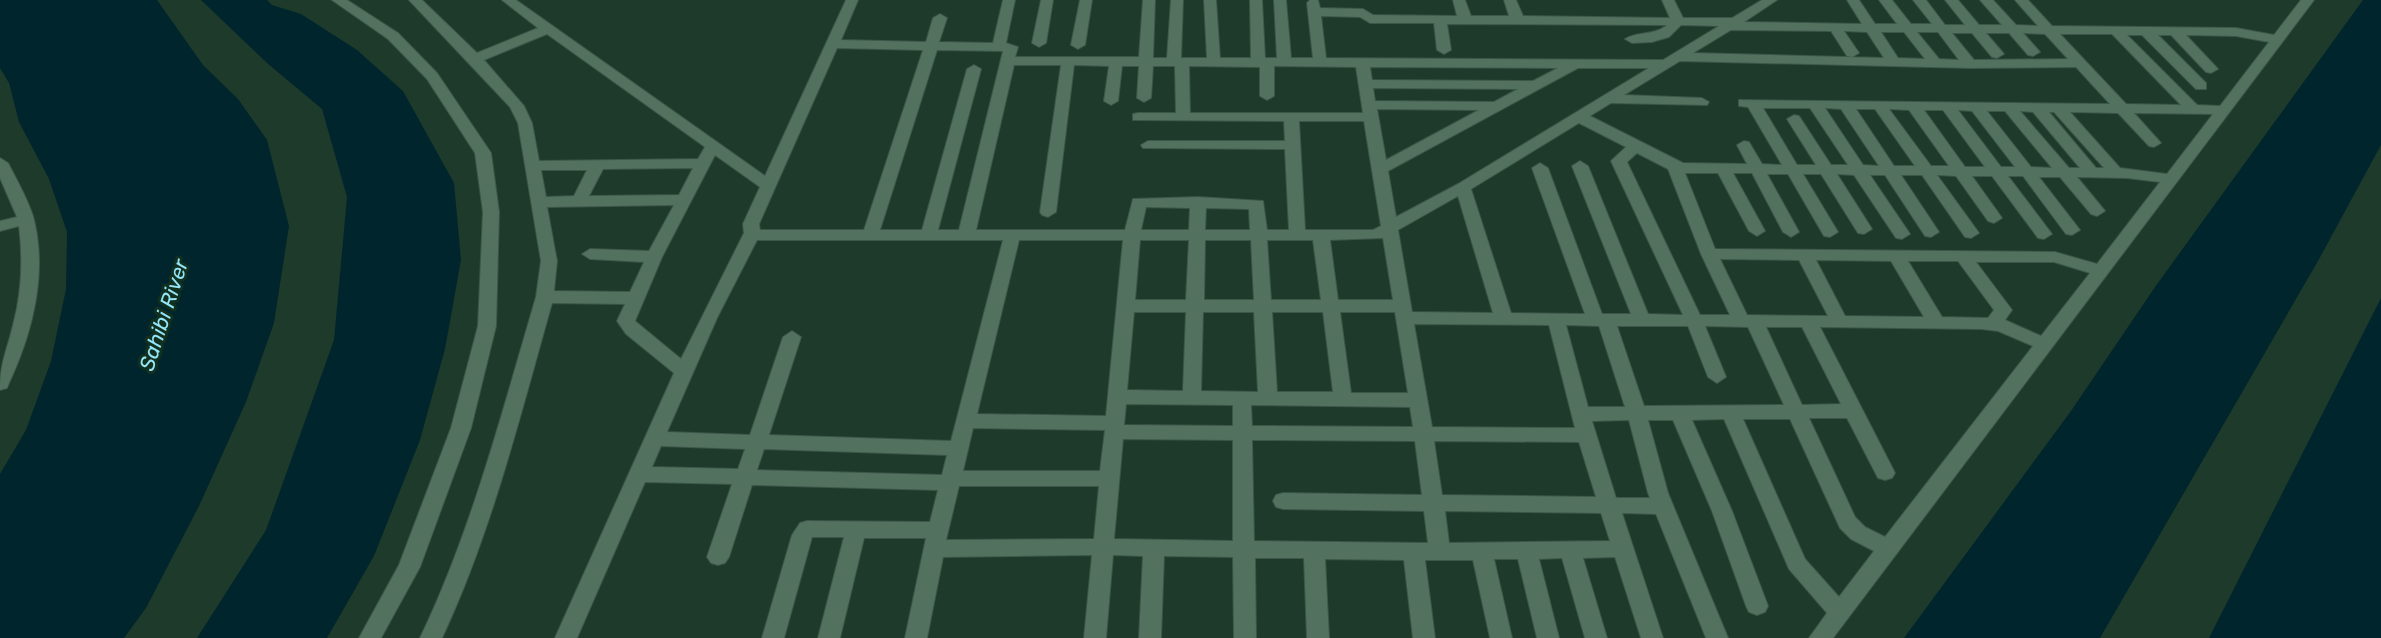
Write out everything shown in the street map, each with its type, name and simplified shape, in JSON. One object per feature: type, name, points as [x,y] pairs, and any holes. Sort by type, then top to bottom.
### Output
[{"type":"street","points":[[338,0],[393,36],[432,76],[483,153],[491,212],[490,304],[461,428],[409,567],[370,638]]},
{"type":"street","points":[[415,0],[475,59],[517,106],[528,135],[549,261],[545,297],[481,516],[452,594],[431,638]]},
{"type":"street","points":[[508,0],[768,185]]},
{"type":"street","points":[[566,638],[685,372],[752,233],[751,224],[852,0]]},
{"type":"street","points":[[999,46],[1009,0]]},
{"type":"street","points":[[1039,43],[1047,0]]},
{"type":"street","points":[[1078,45],[1086,0]]},
{"type":"street","points":[[1144,98],[1149,0]]},
{"type":"street","points":[[1177,0],[1178,62],[1183,117]]},
{"type":"street","points":[[1210,0],[1214,63]]},
{"type":"street","points":[[1256,0],[1267,96]]},
{"type":"street","points":[[1280,0],[1284,63]]},
{"type":"street","points":[[1459,0],[1465,19]]},
{"type":"street","points":[[1510,0],[1517,19]]},
{"type":"street","points":[[1668,0],[1678,20]]},
{"type":"street","points":[[752,233],[766,236],[1371,236],[1389,230],[1463,187],[1771,0]]},
{"type":"street","points":[[1853,0],[1894,62]]},
{"type":"street","points":[[1885,0],[1935,63]]},
{"type":"street","points":[[1919,0],[1970,64]]},
{"type":"street","points":[[1951,0],[1997,54]]},
{"type":"street","points":[[1986,0],[2033,52]]},
{"type":"street","points":[[2021,0],[2154,143]]},
{"type":"street","points":[[1820,638],[2308,0]]},
{"type":"street","points":[[1320,63],[1314,8],[1363,13],[1370,19],[1412,26],[1440,20],[1465,19],[1678,20],[1733,24],[1775,43],[1894,62],[2079,63]]},
{"type":"street","points":[[870,236],[940,18]]},
{"type":"street","points":[[1440,20],[1444,50]]},
{"type":"street","points":[[1632,39],[1656,38],[1675,26],[1678,20]]},
{"type":"street","points":[[1008,61],[1575,64],[1672,61],[1775,43],[1835,28],[2245,33],[2280,40]]},
{"type":"street","points":[[1835,28],[1852,52]]},
{"type":"street","points":[[475,59],[548,29]]},
{"type":"street","points":[[2116,31],[2193,109]]},
{"type":"street","points":[[2146,31],[2201,86]]},
{"type":"street","points":[[2175,32],[2211,69]]},
{"type":"street","points":[[833,44],[1011,47],[966,236]]},
{"type":"street","points":[[1048,212],[1068,61]]},
{"type":"street","points":[[1111,101],[1116,61]]},
{"type":"street","points":[[1362,63],[1424,435],[1440,552]]},
{"type":"street","points":[[1379,170],[1575,64]]},
{"type":"street","points":[[928,236],[974,69]]},
{"type":"street","points":[[1365,84],[1535,85]]},
{"type":"street","points":[[1608,99],[1702,102]]},
{"type":"street","points":[[1830,232],[1748,103],[2224,110]]},
{"type":"street","points":[[1815,105],[1902,234]]},
{"type":"street","points":[[1846,105],[1931,232]]},
{"type":"street","points":[[1879,105],[1971,233]]},
{"type":"street","points":[[1913,105],[1994,218]]},
{"type":"street","points":[[1138,117],[1291,117],[1497,106]]},
{"type":"street","points":[[1946,106],[2044,234]]},
{"type":"street","points":[[1976,106],[2072,230]]},
{"type":"street","points":[[2009,107],[2097,211]]},
{"type":"street","points":[[2037,107],[2091,172]]},
{"type":"street","points":[[2058,107],[2116,173]]},
{"type":"street","points":[[1291,117],[1297,236]]},
{"type":"street","points":[[1580,117],[1675,167],[1724,170],[2091,172],[2171,179]]},
{"type":"street","points":[[1794,119],[1864,229]]},
{"type":"street","points":[[685,372],[628,325],[627,316],[654,257],[713,145]]},
{"type":"street","points":[[1148,145],[1293,145]]},
{"type":"street","points":[[1744,145],[1791,232]]},
{"type":"street","points":[[1636,147],[1619,162],[1694,320],[1717,377]]},
{"type":"street","points":[[0,163],[26,219],[29,287],[17,342],[0,383]]},
{"type":"street","points":[[533,166],[704,163]]},
{"type":"street","points":[[579,201],[598,164]]},
{"type":"street","points":[[1580,166],[1642,320]]},
{"type":"street","points":[[1675,167],[1709,254],[1797,412],[1847,522],[1858,533],[1889,549]]},
{"type":"street","points":[[1540,168],[1637,414],[1663,506],[1717,638]]},
{"type":"street","points":[[1724,170],[1757,231]]},
{"type":"street","points":[[1463,187],[1504,320]]},
{"type":"street","points":[[539,202],[684,200]]},
{"type":"street","points":[[1095,638],[1132,235],[1139,202],[1256,203],[1268,398]]},
{"type":"street","points":[[1192,397],[1198,202]]},
{"type":"street","points":[[0,226],[26,219]]},
{"type":"street","points":[[916,638],[936,540],[1012,236]]},
{"type":"street","points":[[1321,236],[1343,399]]},
{"type":"street","points":[[590,254],[654,257]]},
{"type":"street","points":[[1709,254],[2055,257],[2100,270]]},
{"type":"street","points":[[1804,254],[1839,321]]},
{"type":"street","points":[[1896,255],[1936,323]]},
{"type":"street","points":[[1963,256],[2003,310],[1993,323]]},
{"type":"street","points":[[545,297],[636,298]]},
{"type":"street","points":[[1125,306],[1331,306],[1504,320],[1993,323],[2044,344]]},
{"type":"street","points":[[1556,320],[1607,506],[1652,638]]},
{"type":"street","points":[[1807,320],[1885,472]]},
{"type":"street","points":[[718,557],[792,337]]},
{"type":"street","points":[[1117,397],[1418,400]]},
{"type":"street","points":[[1242,398],[1245,638]]},
{"type":"street","points":[[1580,414],[1854,411]]},
{"type":"street","points":[[1731,412],[1796,563],[1840,612]]},
{"type":"street","points":[[1680,413],[1722,512],[1757,607]]},
{"type":"street","points":[[966,421],[1242,433],[1586,435]]},
{"type":"street","points":[[655,439],[959,448]]},
{"type":"street","points":[[639,474],[951,481],[1110,479]]},
{"type":"street","points":[[1283,501],[1663,506]]},
{"type":"street","points":[[773,638],[804,531],[811,527],[856,529],[936,540],[1103,547],[1440,552],[1620,549]]},
{"type":"street","points":[[829,638],[856,529]]},
{"type":"street","points":[[1150,638],[1154,548]]},
{"type":"street","points":[[1570,548],[1596,638]]},
{"type":"street","points":[[1314,550],[1318,638]]},
{"type":"street","points":[[1526,550],[1548,638]]},
{"type":"street","points":[[1413,551],[1424,638]]},
{"type":"street","points":[[1482,551],[1501,638]]},
{"type":"water","name":"Sahibi River","points":[[0,0],[157,0],[203,65],[238,99],[267,140],[289,226],[274,323],[246,402],[199,506],[146,608],[124,638],[0,638],[0,474],[26,430],[51,361],[66,289],[67,232],[49,179],[19,122],[9,83],[0,68]]},
{"type":"water","points":[[201,0],[267,0],[272,5],[301,14],[357,50],[403,91],[454,183],[461,260],[445,349],[420,440],[374,556],[327,638],[197,638],[266,530],[334,340],[347,197],[322,109],[267,63]]},
{"type":"water","points":[[2363,0],[2381,0],[2381,145],[2318,261],[2100,638],[1904,638],[2071,411],[2155,287]]},
{"type":"water","points":[[2381,298],[2381,638],[2209,638]]}]
